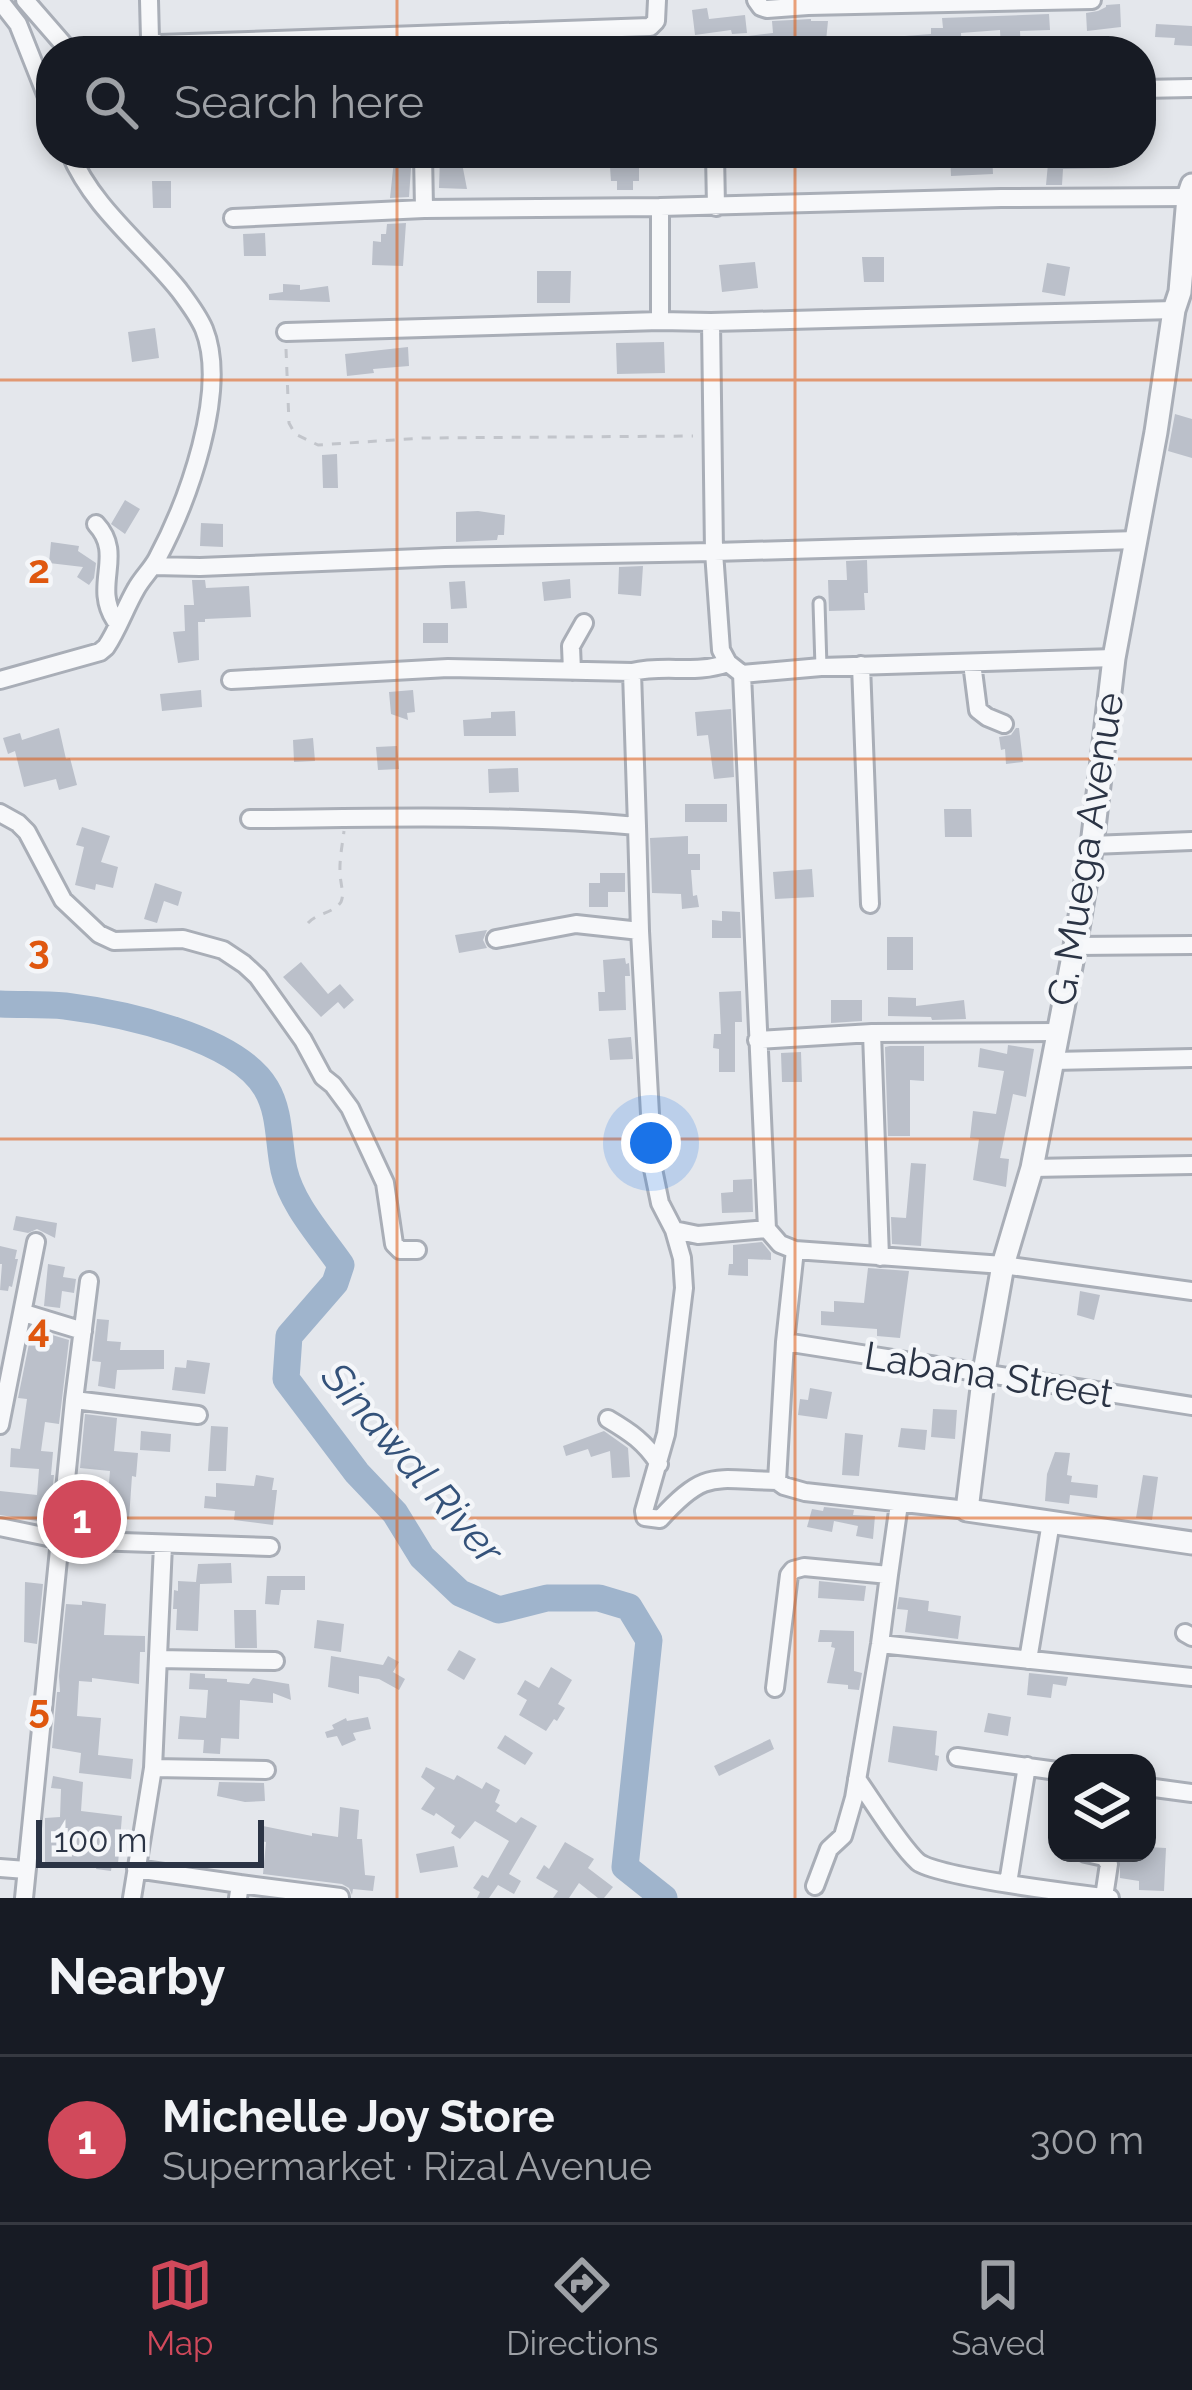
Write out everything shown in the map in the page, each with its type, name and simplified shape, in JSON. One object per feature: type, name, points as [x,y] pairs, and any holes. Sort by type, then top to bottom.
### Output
[{"type":"street","points":[[26,0],[56,36]]},
{"type":"street","points":[[149,0],[150,36]]},
{"type":"street","points":[[390,36],[650,27],[656,21],[657,0]]},
{"type":"street","points":[[756,0],[767,10],[1092,0]]},
{"type":"street","points":[[0,1],[36,77]]},
{"type":"street","points":[[1156,89],[1192,88]]},
{"type":"street","points":[[0,680],[100,652],[114,635],[180,511],[196,466],[209,404],[210,352],[195,313],[92,195],[78,168]]},
{"type":"street","points":[[423,168],[424,209]]},
{"type":"street","points":[[715,168],[716,207]]},
{"type":"street","points":[[233,218],[424,209],[716,207],[1190,191]]},
{"type":"street","name":"G. Muega Avenue","points":[[967,1510],[1003,1265],[1032,1168],[1075,946],[1114,658],[1182,299],[1190,191]]},
{"type":"street","points":[[660,207],[660,321]]},
{"type":"street","points":[[286,332],[711,322],[1182,299]]},
{"type":"street","points":[[711,322],[718,636],[721,650],[735,669],[767,1229],[780,1244],[796,1250],[1003,1265],[1192,1291]]},
{"type":"street","points":[[96,524],[108,539],[110,556],[103,587],[107,609],[119,621]]},
{"type":"street","points":[[153,566],[1137,540]]},
{"type":"street","points":[[572,670],[571,646],[584,623]]},
{"type":"street","points":[[231,680],[448,668],[702,671],[1114,658]]},
{"type":"street","points":[[972,663],[978,710],[1004,724]]},
{"type":"street","points":[[861,665],[870,904]]},
{"type":"street","points":[[632,672],[653,1169],[660,1203],[682,1258],[685,1288],[672,1391],[645,1517],[659,1519],[696,1485],[721,1478],[777,1481],[793,1490],[1192,1543]]},
{"type":"street","points":[[0,813],[27,832],[68,907],[107,938],[183,939],[223,950],[257,977],[322,1077],[350,1108],[387,1191],[394,1244],[400,1250],[417,1250]]},
{"type":"street","points":[[250,819],[561,820],[637,826]]},
{"type":"street","points":[[1092,845],[1192,841]]},
{"type":"street","points":[[496,939],[576,924],[640,931]]},
{"type":"street","points":[[1075,946],[1192,945]]},
{"type":"street","points":[[757,1040],[872,1033],[1057,1032]]},
{"type":"street","points":[[872,1033],[880,1257]]},
{"type":"street","points":[[1053,1061],[1192,1058]]},
{"type":"street","points":[[1032,1168],[1192,1165]]},
{"type":"street","points":[[674,1230],[698,1235],[767,1229]]},
{"type":"street","points":[[0,1425],[36,1242]]},
{"type":"street","points":[[777,1481],[796,1250]]},
{"type":"street","points":[[24,1898],[89,1281]]},
{"type":"street","points":[[24,1313],[83,1330]]},
{"type":"street","name":"Labana Street","points":[[785,1342],[1192,1406]]},
{"type":"street","points":[[74,1400],[198,1415]]},
{"type":"street","points":[[608,1419],[635,1435],[659,1464]]},
{"type":"street","points":[[815,1886],[829,1850],[843,1836],[857,1779],[899,1504]]},
{"type":"street","points":[[1028,1660],[1051,1522]]},
{"type":"street","points":[[0,1527],[62,1540],[270,1547]]},
{"type":"street","points":[[132,1898],[153,1768],[163,1544]]},
{"type":"street","points":[[775,1688],[787,1583],[793,1570],[889,1574]]},
{"type":"street","points":[[880,1644],[1192,1677]]},
{"type":"street","points":[[158,1660],[275,1660]]},
{"type":"street","points":[[957,1757],[1048,1769]]},
{"type":"street","points":[[1008,1883],[1028,1766]]},
{"type":"street","points":[[153,1768],[266,1770]]},
{"type":"street","points":[[857,1779],[918,1862],[940,1870],[1107,1898],[1108,1862]]},
{"type":"street","points":[[1156,1787],[1192,1793]]},
{"type":"street","points":[[0,1868],[26,1870]]},
{"type":"street","points":[[136,1869],[239,1891],[340,1898]]},
{"type":"lane","points":[[819,603],[821,667]]},
{"type":"path","points":[[286,332],[289,423],[296,434],[318,445],[423,438],[713,435]]},
{"type":"path","points":[[308,923],[314,915],[336,908],[343,896],[339,864],[346,818]]},
{"type":"building","points":[[1120,4],[1121,27],[1087,31],[1086,13]]},
{"type":"building","points":[[707,8],[709,19],[745,15],[747,33],[732,34],[731,30],[695,35],[692,10]]},
{"type":"building","points":[[1049,14],[1050,30],[1020,31],[1020,36],[1000,36],[1000,30],[905,36],[931,34],[931,28],[943,28],[942,18]]},
{"type":"building","points":[[772,21],[828,21],[826,36],[748,36],[773,33]]},
{"type":"building","points":[[1156,24],[1192,26],[1192,46],[1174,45],[1175,38],[1155,36]]},
{"type":"building","points":[[393,168],[411,168],[409,197],[390,198]]},
{"type":"building","points":[[440,168],[463,168],[467,189],[439,188]]},
{"type":"building","points":[[610,168],[639,168],[633,190],[617,190],[617,181],[611,181]]},
{"type":"building","points":[[951,168],[993,168],[993,174],[951,176]]},
{"type":"building","points":[[1048,168],[1111,168],[1063,169],[1062,185],[1046,185]]},
{"type":"building","points":[[152,181],[171,181],[171,208],[153,208]]},
{"type":"building","points":[[406,223],[403,266],[372,265],[373,241],[381,242],[387,224]]},
{"type":"building","points":[[265,233],[266,256],[244,256],[243,234]]},
{"type":"building","points":[[862,257],[884,257],[884,282],[864,282]]},
{"type":"building","points":[[755,262],[758,288],[722,292],[719,265]]},
{"type":"building","points":[[1047,263],[1070,267],[1065,296],[1042,292]]},
{"type":"building","points":[[537,271],[571,271],[570,303],[537,303]]},
{"type":"building","points":[[283,284],[300,285],[300,290],[328,286],[330,302],[269,300],[269,294],[283,292]]},
{"type":"building","points":[[155,328],[159,358],[132,362],[128,332]]},
{"type":"building","points":[[664,342],[665,373],[617,374],[616,343]]},
{"type":"building","points":[[408,347],[409,366],[347,376],[345,354]]},
{"type":"building","points":[[1175,414],[1192,419],[1192,458],[1168,451]]},
{"type":"building","points":[[337,454],[338,488],[323,488],[322,455]]},
{"type":"building","points":[[125,500],[140,509],[125,534],[111,524]]},
{"type":"building","points":[[456,512],[505,515],[504,535],[497,540],[456,542]]},
{"type":"building","points":[[201,523],[223,524],[223,547],[200,546]]},
{"type":"building","points":[[51,542],[79,546],[78,551],[96,563],[89,585],[77,577],[83,567],[49,563]]},
{"type":"building","points":[[867,560],[865,610],[829,611],[828,580],[847,580],[846,561]]},
{"type":"building","points":[[643,566],[641,596],[618,594],[619,567]]},
{"type":"building","points":[[570,579],[571,598],[544,601],[542,582]]},
{"type":"building","points":[[192,580],[205,580],[206,588],[249,586],[251,617],[198,622],[199,660],[178,663],[173,632],[185,631],[184,605],[194,605]]},
{"type":"building","points":[[465,581],[467,608],[451,609],[449,582]]},
{"type":"building","points":[[423,623],[448,623],[448,643],[423,643]]},
{"type":"building","points":[[201,690],[202,707],[162,711],[160,694]]},
{"type":"building","points":[[413,690],[415,712],[407,713],[408,720],[391,714],[389,692]]},
{"type":"building","points":[[731,709],[734,777],[714,779],[708,735],[697,736],[695,712]]},
{"type":"building","points":[[515,711],[516,736],[464,736],[463,720]]},
{"type":"building","points":[[59,728],[77,785],[59,790],[56,779],[24,787],[15,751],[8,754],[3,738],[20,733],[22,740]]},
{"type":"building","points":[[1016,728],[1023,762],[1006,764],[999,737],[1011,735]]},
{"type":"building","points":[[313,738],[315,761],[294,762],[293,740]]},
{"type":"building","points":[[397,746],[399,769],[378,770],[376,747]]},
{"type":"building","points":[[518,768],[519,792],[489,793],[488,769]]},
{"type":"building","points":[[685,804],[727,804],[727,822],[685,822]]},
{"type":"building","points":[[944,809],[971,809],[972,837],[945,837]]},
{"type":"building","points":[[82,827],[110,836],[101,862],[118,867],[113,888],[75,885],[84,847],[76,845]]},
{"type":"building","points":[[688,836],[688,854],[700,854],[700,870],[691,870],[699,907],[682,909],[681,894],[652,893],[650,838]]},
{"type":"building","points":[[812,869],[814,897],[775,899],[773,872]]},
{"type":"building","points":[[600,873],[625,873],[625,892],[608,892],[608,907],[589,907],[589,883],[600,883]]},
{"type":"building","points":[[155,883],[182,892],[178,906],[164,901],[157,923],[144,919]]},
{"type":"building","points":[[722,911],[740,912],[741,938],[712,938],[712,920],[722,921]]},
{"type":"building","points":[[487,930],[483,940],[487,948],[459,953],[455,935]]},
{"type":"building","points":[[887,937],[913,937],[913,970],[887,970]]},
{"type":"building","points":[[625,958],[630,976],[625,976],[626,1010],[599,1011],[598,992],[605,992],[603,960]]},
{"type":"building","points":[[301,962],[328,994],[340,984],[354,1000],[344,1009],[338,1002],[321,1017],[283,977]]},
{"type":"building","points":[[741,991],[742,1022],[735,1022],[735,1072],[719,1072],[719,1049],[713,1048],[714,1034],[721,1034],[719,992]]},
{"type":"building","points":[[888,997],[916,998],[916,1006],[964,1000],[966,1019],[888,1016]]},
{"type":"building","points":[[831,1000],[862,1000],[862,1021],[831,1023]]},
{"type":"building","points":[[631,1037],[633,1059],[610,1060],[608,1039]]},
{"type":"building","points":[[1008,1045],[1034,1049],[1026,1097],[1013,1094],[1000,1158],[1009,1159],[1006,1187],[973,1180],[979,1139],[970,1138],[973,1111],[996,1114],[1004,1071],[978,1067],[980,1048],[1007,1054]]},
{"type":"building","points":[[924,1046],[924,1081],[910,1080],[910,1136],[888,1136],[885,1047]]},
{"type":"building","points":[[801,1052],[802,1082],[782,1082],[781,1053]]},
{"type":"building","points":[[911,1163],[926,1164],[921,1246],[892,1244],[891,1217],[906,1218]]},
{"type":"building","points":[[752,1179],[753,1212],[722,1213],[721,1193],[733,1192],[733,1180]]},
{"type":"building","points":[[16,1216],[57,1223],[55,1238],[37,1229],[28,1233],[13,1230]]},
{"type":"building","points":[[762,1242],[771,1260],[748,1259],[748,1276],[728,1275],[733,1245]]},
{"type":"building","points":[[0,1246],[17,1250],[8,1291],[0,1290]]},
{"type":"building","points":[[48,1264],[65,1267],[63,1277],[76,1279],[74,1293],[62,1291],[60,1308],[44,1306]]},
{"type":"building","points":[[868,1268],[909,1271],[900,1338],[877,1336],[877,1329],[821,1325],[821,1311],[834,1312],[834,1301],[864,1303]]},
{"type":"building","points":[[1080,1291],[1100,1295],[1094,1320],[1077,1315]]},
{"type":"building","points":[[97,1319],[109,1320],[107,1341],[121,1342],[120,1350],[164,1350],[164,1369],[117,1370],[115,1389],[98,1386],[101,1362],[92,1361]]},
{"type":"building","points":[[32,1329],[69,1340],[59,1424],[45,1422],[41,1451],[53,1452],[49,1523],[0,1515],[0,1491],[37,1495],[39,1469],[10,1467],[11,1448],[20,1449],[27,1399],[18,1398]]},
{"type":"building","points":[[187,1360],[210,1363],[205,1394],[172,1390],[175,1367],[186,1368]]},
{"type":"building","points":[[810,1388],[832,1392],[827,1419],[798,1415],[800,1399],[808,1400]]},
{"type":"building","points":[[933,1409],[957,1410],[955,1439],[931,1437]]},
{"type":"building","points":[[85,1414],[117,1418],[114,1451],[138,1453],[129,1519],[114,1517],[113,1527],[98,1526],[98,1519],[75,1518],[77,1493],[108,1494],[110,1471],[80,1468]]},
{"type":"building","points":[[211,1426],[228,1427],[226,1471],[208,1471]]},
{"type":"building","points":[[901,1428],[927,1430],[925,1450],[898,1447]]},
{"type":"building","points":[[141,1431],[171,1434],[170,1452],[140,1450]]},
{"type":"building","points":[[604,1431],[628,1448],[630,1477],[612,1478],[610,1451],[591,1457],[588,1449],[566,1456],[563,1446]]},
{"type":"building","points":[[845,1433],[863,1435],[859,1476],[842,1475]]},
{"type":"building","points":[[1055,1452],[1070,1453],[1067,1475],[1072,1476],[1071,1482],[1098,1485],[1097,1498],[1070,1495],[1069,1504],[1045,1501]]},
{"type":"building","points":[[256,1475],[274,1478],[273,1525],[234,1520],[235,1511],[204,1508],[205,1496],[216,1497],[216,1483],[254,1486]]},
{"type":"building","points":[[1143,1475],[1158,1477],[1152,1520],[1136,1518]]},
{"type":"building","points":[[824,1507],[875,1516],[873,1539],[856,1536],[858,1526],[834,1521],[832,1532],[807,1527],[812,1509],[823,1511]]},
{"type":"building","points":[[231,1563],[232,1583],[200,1584],[198,1631],[176,1630],[177,1609],[173,1609],[178,1581],[196,1582],[198,1564]]},
{"type":"building","points":[[267,1576],[305,1576],[305,1590],[281,1590],[279,1605],[265,1604]]},
{"type":"building","points":[[819,1581],[866,1586],[864,1601],[818,1598]]},
{"type":"building","points":[[25,1582],[43,1584],[37,1644],[24,1642]]},
{"type":"building","points":[[899,1597],[929,1601],[928,1611],[961,1616],[958,1639],[905,1632],[908,1610],[897,1609]]},
{"type":"building","points":[[82,1601],[106,1604],[104,1635],[145,1636],[139,1684],[92,1678],[92,1682],[79,1681],[77,1716],[101,1718],[98,1755],[133,1759],[131,1779],[79,1773],[81,1753],[52,1748],[66,1604],[82,1605]]},
{"type":"building","points":[[234,1610],[256,1610],[257,1648],[235,1648]]},
{"type":"building","points":[[317,1620],[344,1624],[341,1652],[314,1648]]},
{"type":"building","points":[[820,1630],[854,1631],[854,1671],[862,1673],[859,1690],[827,1683],[835,1648],[832,1642],[818,1642]]},
{"type":"building","points":[[459,1650],[476,1659],[464,1680],[447,1670]]},
{"type":"building","points":[[331,1656],[383,1665],[388,1656],[399,1662],[393,1672],[405,1679],[399,1690],[379,1679],[359,1676],[359,1694],[328,1687]]},
{"type":"building","points":[[551,1667],[572,1680],[558,1704],[565,1708],[546,1731],[519,1715],[527,1700],[517,1694],[525,1680],[539,1688]]},
{"type":"building","points":[[190,1673],[227,1682],[249,1684],[253,1678],[289,1684],[291,1700],[273,1693],[273,1703],[240,1700],[239,1739],[221,1738],[220,1754],[203,1753],[204,1740],[178,1739],[180,1716],[206,1718],[208,1690],[189,1689]]},
{"type":"building","points":[[1029,1673],[1068,1677],[1066,1686],[1053,1684],[1051,1698],[1027,1695]]},
{"type":"building","points":[[988,1713],[1011,1717],[1008,1736],[984,1732]]},
{"type":"building","points":[[368,1717],[371,1729],[353,1733],[356,1740],[342,1746],[337,1736],[327,1738],[325,1732],[334,1729],[332,1725],[346,1718]]},
{"type":"building","points":[[893,1726],[937,1731],[937,1771],[888,1762]]},
{"type":"building","points":[[505,1735],[533,1753],[525,1765],[497,1748]]},
{"type":"building","points":[[770,1739],[774,1749],[719,1776],[714,1766]]},
{"type":"building","points":[[426,1767],[454,1780],[457,1775],[482,1789],[486,1782],[500,1790],[496,1811],[516,1823],[521,1817],[537,1826],[509,1874],[521,1881],[514,1894],[498,1885],[489,1898],[477,1898],[480,1892],[473,1888],[482,1875],[488,1878],[509,1841],[475,1821],[460,1839],[451,1833],[455,1826],[421,1809],[435,1788],[421,1777]]},
{"type":"building","points":[[53,1776],[83,1782],[81,1811],[122,1816],[118,1864],[112,1864],[111,1871],[45,1863],[45,1818],[60,1817],[61,1789],[51,1788]]},
{"type":"building","points":[[219,1782],[264,1783],[265,1801],[217,1796]]},
{"type":"building","points":[[340,1807],[359,1810],[357,1839],[362,1839],[365,1875],[375,1876],[373,1891],[353,1889],[352,1895],[342,1884],[263,1874],[263,1826],[338,1837]]},
{"type":"building","points":[[565,1842],[594,1859],[588,1868],[613,1887],[604,1898],[579,1883],[569,1898],[553,1898],[558,1891],[536,1878],[544,1865],[549,1869]]},
{"type":"building","points":[[454,1846],[458,1867],[420,1873],[416,1854]]},
{"type":"building","points":[[1156,1847],[1166,1848],[1164,1891],[1139,1890],[1139,1881],[1120,1878],[1120,1862],[1156,1862]]},
{"type":"waterway","name":"Sinawal River","points":[[0,1004],[88,1009],[175,1030],[230,1055],[266,1088],[293,1196],[341,1265],[335,1283],[289,1336],[286,1379],[357,1473],[395,1513],[422,1557],[460,1593],[499,1610],[547,1598],[599,1598],[629,1607],[649,1640],[625,1867],[664,1898]]},
{"type":"place","name":"Michelle Joy Store","points":[[82,1519]]}]
